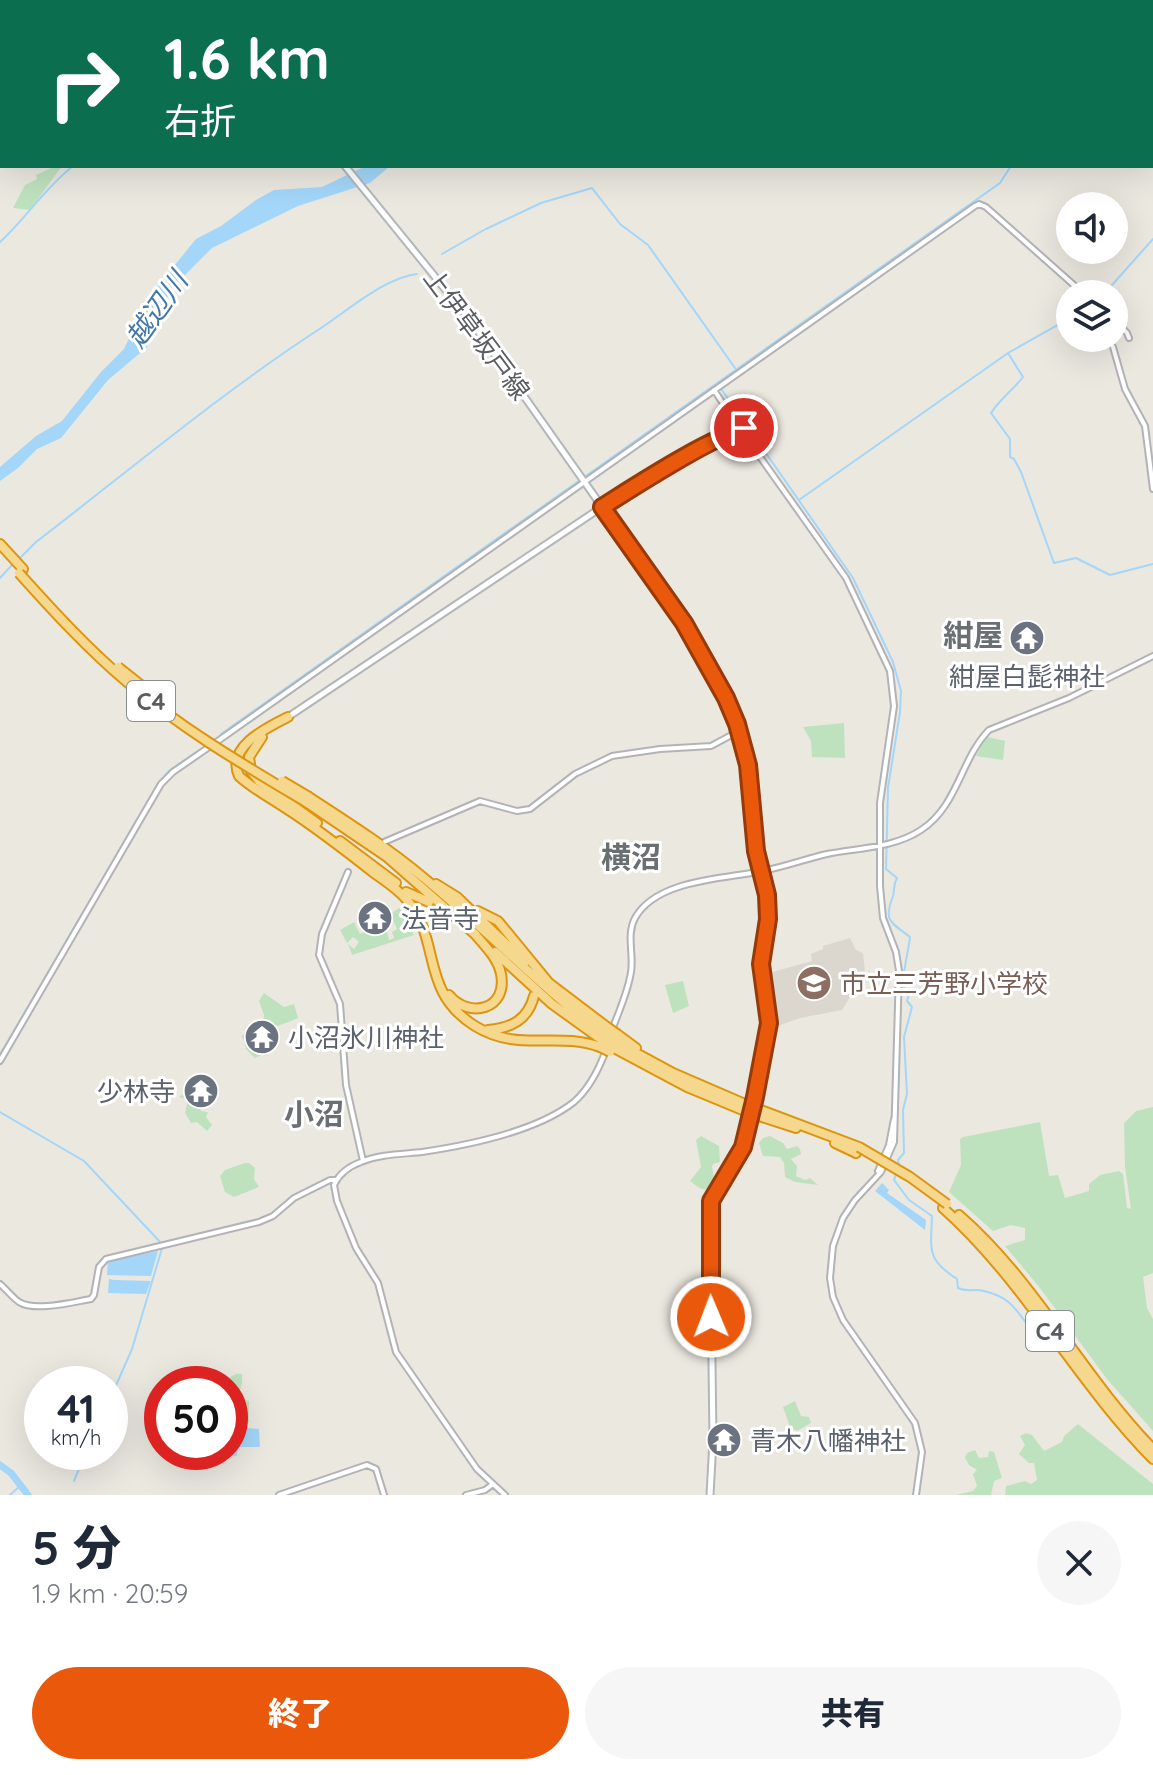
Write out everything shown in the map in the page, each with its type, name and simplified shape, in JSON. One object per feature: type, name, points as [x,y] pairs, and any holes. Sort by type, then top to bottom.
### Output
[{"type":"highway","name":"C4","points":[[0,544],[84,635],[141,686],[202,732],[307,800],[387,857],[552,1004],[603,1037]]},
{"type":"highway","name":"C4","points":[[0,552],[59,617],[125,681],[199,736],[369,836],[425,879],[603,1037]]},
{"type":"highway","points":[[288,717],[253,747],[249,764],[254,775],[384,872],[406,892],[423,919],[445,990],[456,1003],[473,1009],[492,1004],[502,984],[498,964],[474,933]]},
{"type":"highway","points":[[288,717],[241,748],[236,758],[239,776],[335,841],[406,898],[420,920],[442,992],[458,1013],[484,1031],[509,1040],[579,1041],[603,1037],[613,1044]]},
{"type":"highway","points":[[425,879],[457,897],[529,968]]},
{"type":"highway","points":[[406,892],[429,902]]},
{"type":"highway","points":[[478,911],[498,921],[556,990],[613,1044]]},
{"type":"highway","points":[[484,1031],[507,1028],[517,1023],[528,1013],[534,996]]},
{"type":"highway","name":"C4","points":[[613,1044],[746,1108]]},
{"type":"highway","name":"C4","points":[[613,1044],[687,1087],[858,1150],[945,1206],[1004,1259],[1101,1390],[1153,1449]]},
{"type":"highway","name":"C4","points":[[945,1206],[999,1263],[1095,1393],[1153,1459]]},
{"type":"main road","name":"上伊草坂戸線","points":[[347,168],[471,321],[684,623],[726,698],[739,731],[748,765],[760,872],[768,904],[761,964],[769,1023],[743,1147],[714,1195],[709,1215],[713,1440],[710,1495]]},
{"type":"main road","points":[[288,717],[602,507]]},
{"type":"street","points":[[0,1061],[161,784],[169,776],[979,204],[1068,280]]},
{"type":"street","points":[[1114,352],[1125,389],[1146,431],[1153,489]]},
{"type":"street","points":[[714,390],[732,417],[743,425],[743,433],[846,578],[890,671],[894,706],[880,803],[880,845],[882,907],[899,971],[896,1093],[888,1149],[879,1170],[846,1212],[835,1236],[830,1268],[831,1288],[843,1320],[915,1423],[922,1452],[916,1495]]},
{"type":"street","points":[[602,507],[718,439],[734,431],[743,433]]},
{"type":"street","points":[[0,1284],[26,1304],[54,1305],[91,1299],[99,1267],[106,1259],[259,1222],[273,1216],[294,1198],[336,1180],[363,1161],[461,1145],[494,1137],[551,1116],[574,1101],[590,1084],[603,1059],[629,979],[631,929],[644,906],[697,881],[760,872],[912,835],[934,819],[950,801],[989,730],[1069,698],[1153,656]]},
{"type":"street","points":[[384,842],[480,801],[517,811],[530,809],[578,771],[612,756],[711,746],[739,731]]},
{"type":"street","points":[[348,872],[322,934],[319,955],[340,1004],[346,1085],[363,1161]]},
{"type":"street","points":[[336,1180],[337,1201],[356,1248],[378,1283],[396,1352],[463,1449],[505,1495]]},
{"type":"street","points":[[279,1495],[367,1465],[376,1469],[384,1495]]},
{"type":"street","points":[[466,1495],[485,1490],[493,1484]]},
{"type":"shaded area","name":"市立三芳野小学校","points":[[850,938],[856,950],[863,953],[865,972],[842,1010],[800,1018],[772,1028],[774,1009],[765,974],[812,961],[811,954],[823,949],[823,946]]},
{"type":"green space","points":[[52,168],[61,168],[30,210],[13,208],[25,185],[37,179],[36,175]]},
{"type":"green space","points":[[844,723],[845,758],[812,757],[811,741],[803,727]]},
{"type":"green space","points":[[988,737],[1005,741],[1003,760],[976,756]]},
{"type":"green space","points":[[401,907],[414,935],[352,955],[348,944],[354,949],[359,942],[353,937],[347,943],[340,930],[354,922],[360,934],[375,927],[377,931],[387,931],[389,940],[394,938],[392,932],[397,929],[390,914]]},
{"type":"green space","points":[[683,981],[689,1006],[673,1013],[665,985]]},
{"type":"green space","points":[[264,993],[284,1007],[294,1004],[298,1018],[255,1037],[256,1041],[263,1042],[264,1054],[255,1058],[246,1049],[242,1035],[263,1024],[264,1015],[259,1001]]},
{"type":"green space","points":[[192,1083],[198,1087],[201,1111],[208,1112],[206,1117],[212,1125],[207,1131],[197,1122],[191,1123],[185,1113],[188,1099],[179,1097],[189,1090]]},
{"type":"green space","points":[[1153,1107],[1153,1273],[1143,1277],[1147,1308],[1153,1319],[1153,1431],[1107,1379],[1005,1246],[1025,1240],[1025,1228],[1011,1225],[993,1231],[949,1192],[961,1165],[960,1139],[1040,1122],[1049,1176],[1058,1175],[1065,1198],[1089,1191],[1089,1184],[1100,1175],[1119,1171],[1123,1174],[1127,1208],[1131,1209],[1125,1166],[1124,1123],[1136,1111]]},
{"type":"green space","points":[[701,1136],[719,1146],[720,1162],[713,1164],[715,1183],[709,1189],[700,1188],[690,1181],[701,1167],[696,1140]]},
{"type":"green space","points":[[770,1136],[787,1149],[797,1146],[800,1149],[801,1154],[791,1159],[797,1166],[796,1176],[805,1180],[810,1178],[818,1185],[795,1182],[785,1177],[784,1163],[780,1157],[763,1156],[759,1143]]},
{"type":"green space","points":[[245,1163],[255,1168],[254,1179],[259,1187],[234,1197],[225,1192],[220,1176],[225,1170]]},
{"type":"green space","points":[[795,1401],[801,1416],[809,1417],[811,1423],[797,1431],[790,1427],[783,1407]]},
{"type":"green space","points":[[1078,1424],[1153,1484],[1153,1495],[1005,1495],[1006,1486],[1025,1481],[1031,1484],[1037,1480],[1034,1463],[1029,1463],[1019,1454],[1025,1445],[1020,1436],[1026,1433],[1032,1435],[1044,1451],[1062,1442],[1064,1436]]},
{"type":"green space","points":[[975,1450],[979,1458],[988,1457],[989,1451],[994,1452],[1002,1478],[994,1481],[991,1495],[956,1495],[973,1491],[977,1486],[973,1474],[977,1470],[965,1458],[967,1453]]},
{"type":"water","name":"越辺川","points":[[362,168],[388,168],[370,183],[298,206],[212,248],[171,289],[157,321],[160,328],[146,348],[108,380],[61,438],[37,449],[0,481],[0,467],[36,436],[62,421],[101,372],[124,349],[149,297],[196,239],[274,190],[322,187]]},
{"type":"water","points":[[882,1183],[889,1190],[887,1193],[926,1220],[925,1230],[875,1191]]},
{"type":"water","points":[[158,1251],[151,1276],[107,1275],[108,1261]]},
{"type":"water","points":[[109,1279],[151,1281],[146,1294],[108,1293]]},
{"type":"water","points":[[248,1428],[259,1429],[260,1447],[248,1447]]},
{"type":"waterway","points":[[0,242],[71,168]]},
{"type":"waterway","points":[[221,734],[1000,183],[1010,168]]},
{"type":"waterway","points":[[486,229],[541,203],[592,188],[620,224],[648,245],[735,368]]},
{"type":"waterway","points":[[442,254],[484,230]]},
{"type":"waterway","points":[[1116,280],[1153,239]]},
{"type":"waterway","points":[[18,560],[36,542],[248,379],[367,296],[393,281],[417,274]]},
{"type":"waterway","points":[[799,500],[1008,353],[1056,326]]},
{"type":"waterway","points":[[1008,353],[1023,377],[991,413],[1010,439],[1010,457],[1021,472],[1054,563],[1076,558],[1110,575],[1153,564]]},
{"type":"waterway","points":[[717,383],[853,578],[893,662],[901,691],[888,788],[886,869],[897,878],[889,916],[910,937],[904,986],[905,993],[909,994],[907,1001],[912,1007],[904,1037],[907,1094],[903,1110],[904,1153],[898,1160],[899,1165]]},
{"type":"waterway","points":[[0,578],[13,564]]},
{"type":"waterway","points":[[0,1055],[159,782],[170,770],[204,747]]},
{"type":"waterway","points":[[0,1112],[84,1161],[163,1245],[125,1366]]},
{"type":"waterway","points":[[896,1174],[894,1180],[909,1200],[932,1216],[932,1253],[940,1266],[957,1279],[958,1288],[980,1290],[1002,1297],[1033,1332]]},
{"type":"waterway","points":[[0,1465],[11,1473],[28,1495]]},
{"type":"waterway","points":[[74,1481],[79,1470]]},
{"type":"waterway","points":[[10,1495],[21,1485]]},
{"type":"place","name":"紺屋白髭神社","points":[[1027,638]]},
{"type":"place","name":"法音寺","points":[[375,918]]},
{"type":"place","name":"市立三芳野小学校","points":[[814,983]]},
{"type":"place","name":"小沼氷川神社","points":[[262,1037]]},
{"type":"place","name":"少林寺","points":[[201,1091]]},
{"type":"place","name":"青木八幡神社","points":[[724,1440]]},
{"type":"district","name":"紺屋","points":[[973,635]]},
{"type":"district","name":"横沼","points":[[631,857]]},
{"type":"district","name":"小沼","points":[[314,1114]]},
{"type":"route","points":[[711,1317],[711,1201],[743,1147],[769,1023],[761,964],[768,919],[767,895],[756,851],[748,765],[726,698],[684,623],[602,507],[709,444],[734,431],[743,433],[744,428]]}]
